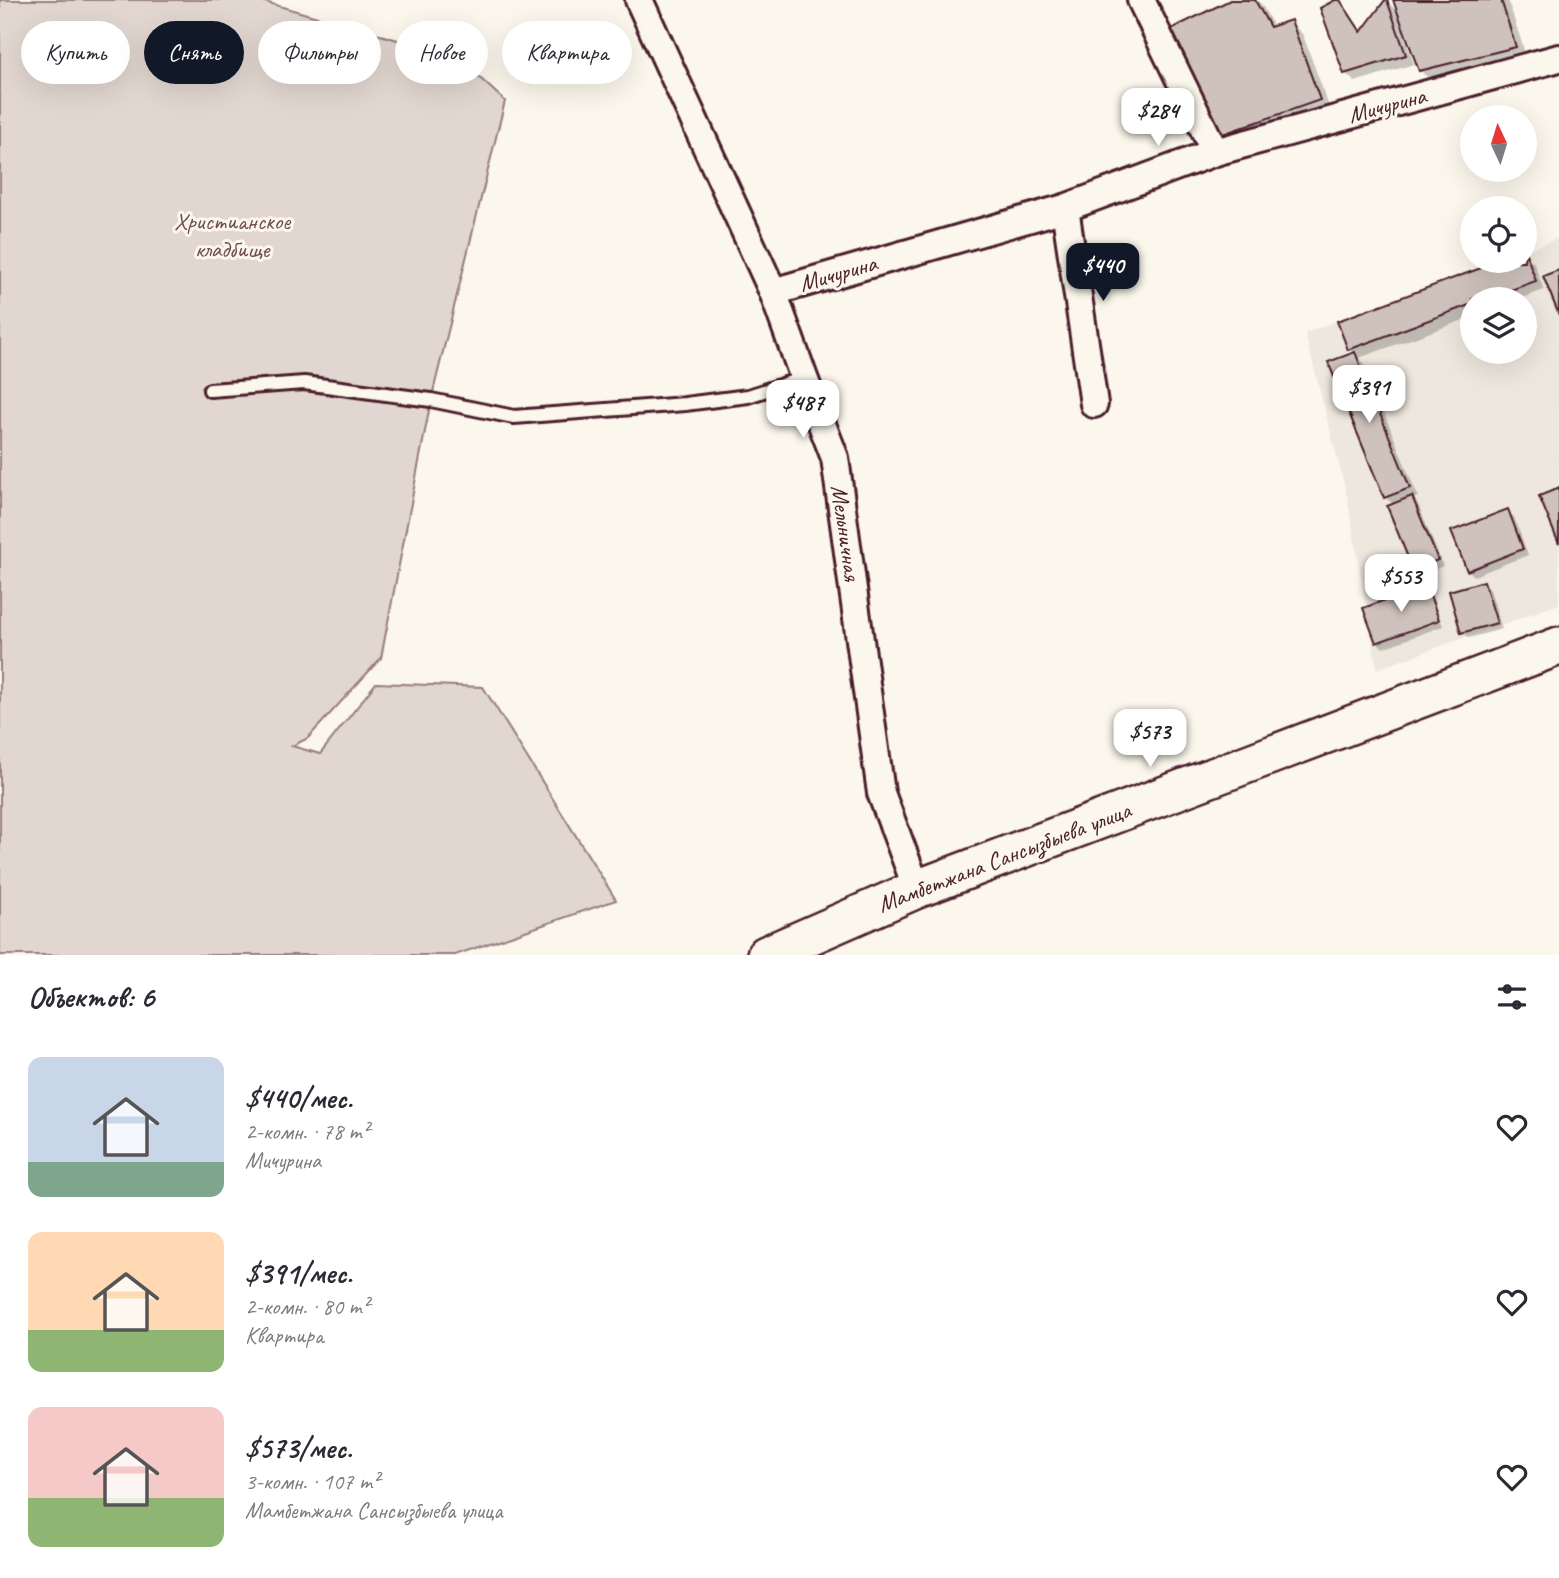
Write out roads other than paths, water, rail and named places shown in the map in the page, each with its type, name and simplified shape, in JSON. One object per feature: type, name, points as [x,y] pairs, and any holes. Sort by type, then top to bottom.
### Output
[{"type":"main road","name":"Мамбетжана Сансызбыева улица","points":[[766,955],[917,889],[1559,646]]},
{"type":"street","name":"Мельничная","points":[[639,0],[773,292],[835,458],[881,793],[917,889]]},
{"type":"street","points":[[1141,0],[1215,152]]},
{"type":"street","name":"Мичурина","points":[[773,292],[1065,208],[1215,152],[1559,58]]},
{"type":"street","points":[[1065,208],[1094,404]]},
{"type":"lane","points":[[210,390],[304,383],[431,400],[514,416],[710,401],[748,396],[804,378]]},
{"type":"park label","name":"Христианское кладбище","points":[[232,235]]}]
